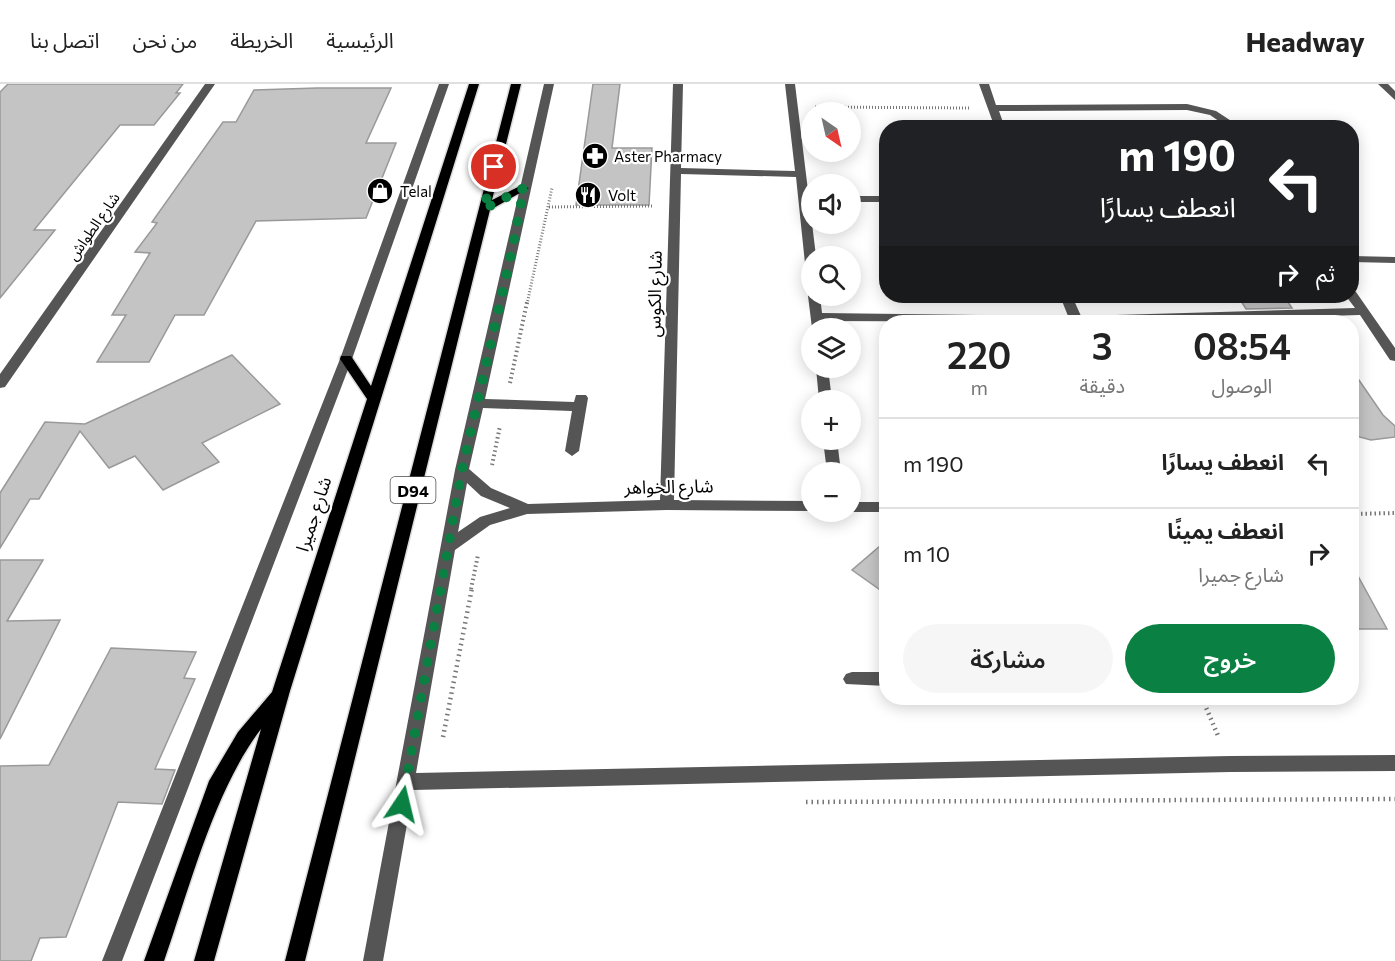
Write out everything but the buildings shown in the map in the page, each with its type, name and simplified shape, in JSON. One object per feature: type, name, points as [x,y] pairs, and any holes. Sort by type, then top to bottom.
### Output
[{"type":"main road","name":"شارع جميرا","points":[[204,961],[281,691],[474,84]]},
{"type":"main road","name":"D94","points":[[295,961],[516,84]]},
{"type":"main road","points":[[484,209],[524,188]]},
{"type":"main road","points":[[346,359],[374,398]]},
{"type":"main road","points":[[154,961],[216,787],[244,738],[281,691]]},
{"type":"street","name":"شارع الطواش","points":[[0,384],[210,84]]},
{"type":"street","points":[[112,961],[346,359],[444,84]]},
{"type":"street","points":[[373,961],[462,470],[512,250],[519,207],[549,84]]},
{"type":"street","name":"شارع الكوس","points":[[668,505],[678,84]]},
{"type":"street","points":[[790,84],[801,178]]},
{"type":"street","points":[[984,84],[997,120]]},
{"type":"street","points":[[1383,84],[1395,97]]},
{"type":"street","points":[[993,108],[1187,107],[1213,113],[1224,120]]},
{"type":"street","points":[[676,171],[800,174]]},
{"type":"street","points":[[861,199],[879,199]]},
{"type":"street","points":[[1359,259],[1395,260]]},
{"type":"street","points":[[1358,303],[1395,357]]},
{"type":"street","points":[[1248,315],[1363,311]]},
{"type":"street","points":[[861,323],[879,323]]},
{"type":"street","points":[[477,403],[580,403],[572,451]]},
{"type":"street","name":"شارع الخواهر","points":[[462,470],[486,492],[527,509]]},
{"type":"street","name":"شارع الخواهر","points":[[447,548],[465,533],[485,521],[527,509],[668,505],[801,506]]},
{"type":"street","points":[[861,507],[879,507]]},
{"type":"street","points":[[852,680],[879,679]]},
{"type":"street","points":[[406,782],[1230,764],[1395,763]]},
{"type":"path","points":[[793,106],[993,108]]},
{"type":"path","points":[[486,492],[552,185]]},
{"type":"path","points":[[519,207],[674,206]]},
{"type":"path","points":[[1359,514],[1395,513]]},
{"type":"path","points":[[1205,705],[1230,764]]},
{"type":"path","points":[[800,802],[1395,799]]},
{"type":"place","name":"Aster Pharmacy","points":[[595,156]]},
{"type":"place","name":"Telal","points":[[380,191]]},
{"type":"place","name":"Volt","points":[[588,195]]},
{"type":"route","points":[[402,804],[462,470],[524,188],[484,209],[494,167]]}]
